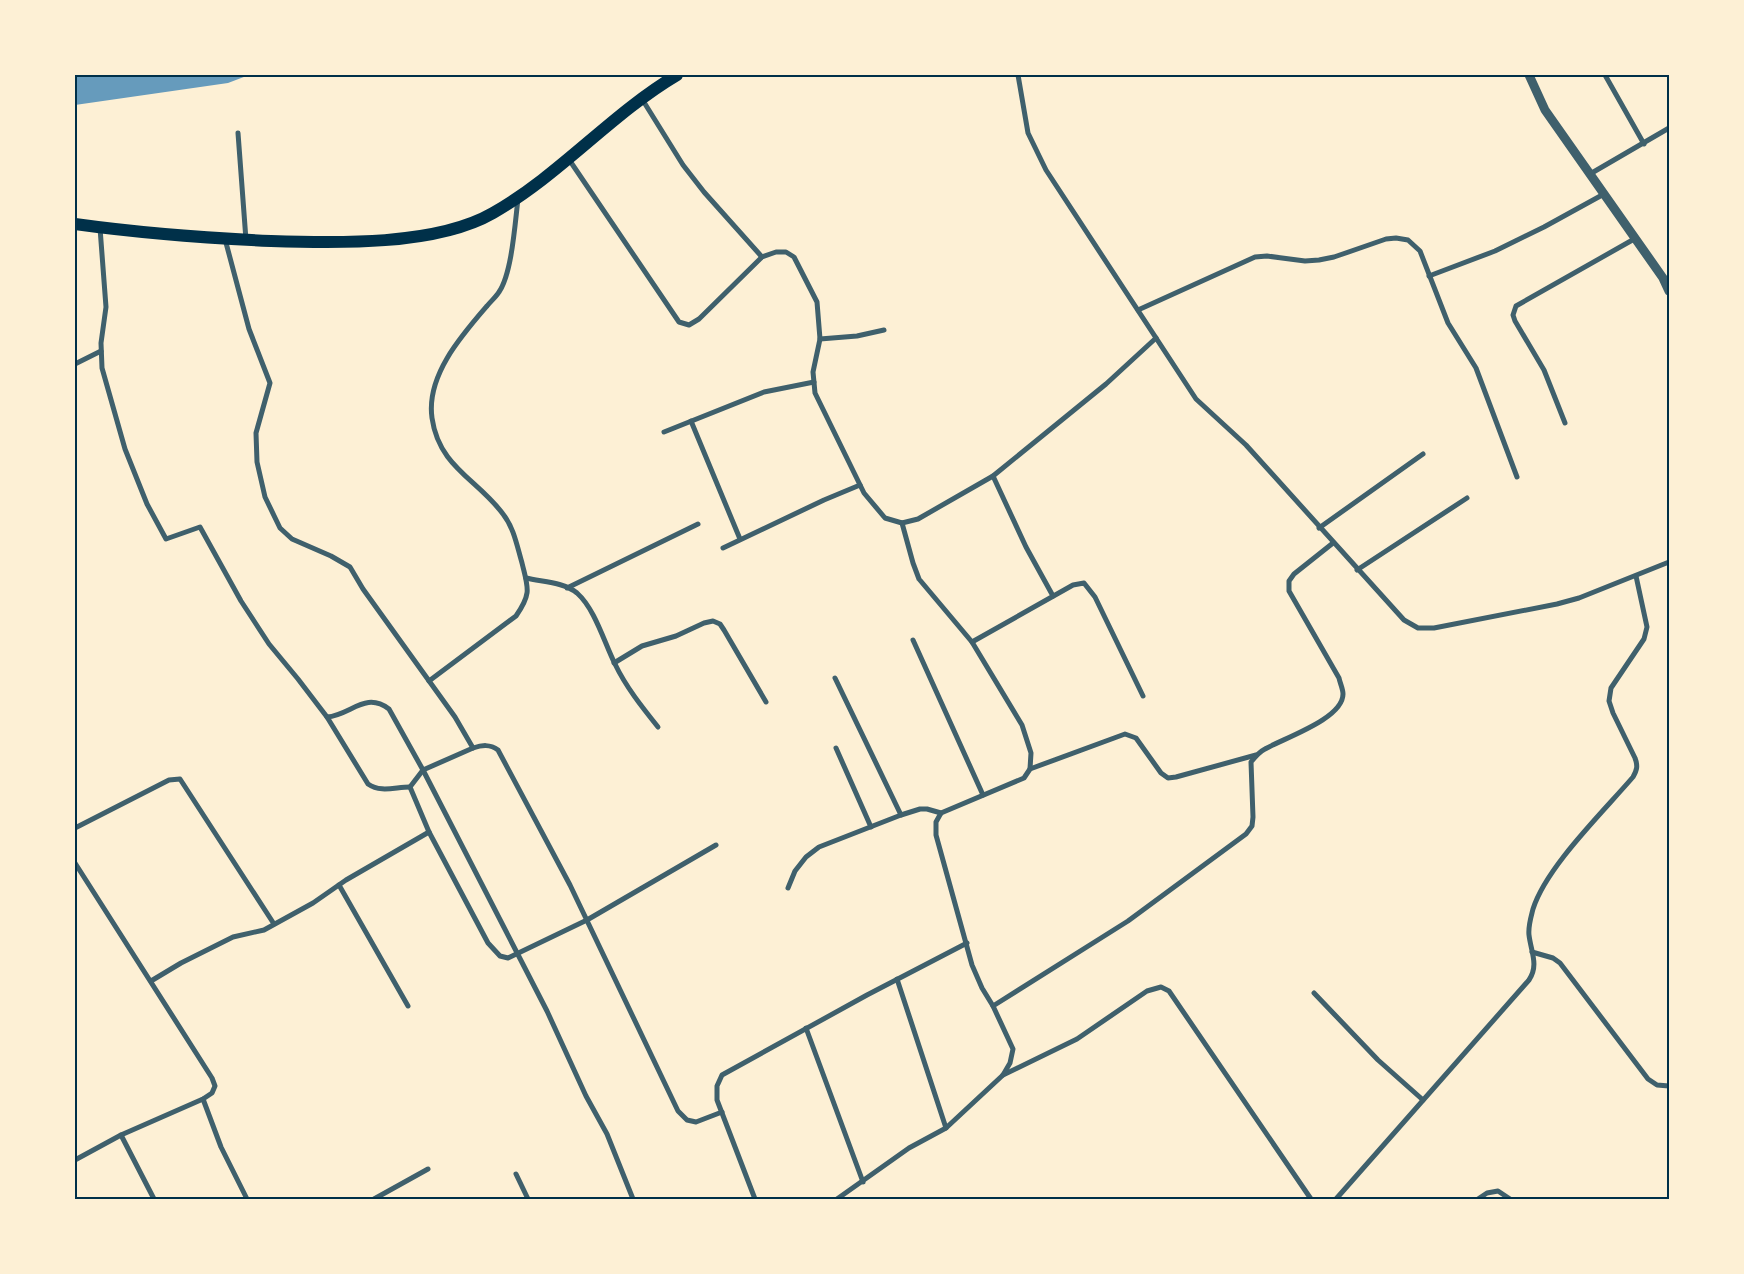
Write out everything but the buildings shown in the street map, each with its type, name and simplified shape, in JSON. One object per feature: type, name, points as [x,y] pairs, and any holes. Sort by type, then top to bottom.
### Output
[{"type":"main road","points":[[75,224],[100,228],[246,240],[342,242],[420,236],[449,230],[491,215],[518,199],[642,98],[677,75]]},
{"type":"street","points":[[1018,75],[1028,133],[1046,170],[1196,400],[1246,445],[1404,620],[1418,628],[1434,628],[1557,604],[1579,598],[1669,562]]},
{"type":"street","points":[[1528,75],[1545,110],[1636,238],[1663,278],[1669,291]]},
{"type":"street","points":[[1605,75],[1644,144]]},
{"type":"street","points":[[642,98],[683,165],[704,192],[762,257]]},
{"type":"street","points":[[1590,174],[1669,128]]},
{"type":"street","points":[[238,133],[246,240]]},
{"type":"street","points":[[568,158],[679,322],[689,325],[699,319],[762,257],[776,252],[786,252],[794,257],[817,302],[820,339],[813,372],[815,393],[864,493],[885,518],[902,523],[918,519],[993,476],[1106,384],[1156,338]]},
{"type":"street","points":[[1430,276],[1495,251],[1604,194]]},
{"type":"street","points":[[429,681],[516,616],[526,601],[528,587],[513,531],[504,514],[452,464],[439,444],[432,418],[433,389],[445,360],[486,306],[500,291],[508,270],[518,199]]},
{"type":"street","points":[[100,228],[106,307],[101,351],[102,368],[125,449],[147,504],[166,539],[200,527],[242,602],[269,644],[327,717],[368,784],[375,789],[385,790],[410,787],[423,770],[473,748],[492,746],[498,750],[545,835],[678,1111],[687,1120],[696,1122],[722,1112]]},
{"type":"street","points":[[224,238],[249,329],[270,383],[256,433],[257,462],[265,497],[280,528],[292,540],[331,556],[350,567],[363,589],[455,717],[473,748]]},
{"type":"street","points":[[1565,423],[1544,370],[1513,315],[1516,306],[1636,238]]},
{"type":"street","points":[[1138,310],[1255,257],[1267,256],[1305,261],[1319,260],[1334,258],[1386,239],[1408,240],[1420,251],[1448,323],[1476,368],[1517,477]]},
{"type":"street","points":[[820,339],[857,336],[884,330]]},
{"type":"street","points":[[75,364],[101,351]]},
{"type":"street","points":[[664,432],[764,392],[814,382]]},
{"type":"street","points":[[691,420],[740,540]]},
{"type":"street","points":[[1319,528],[1423,454]]},
{"type":"street","points":[[993,476],[1026,547],[1053,596]]},
{"type":"street","points":[[723,548],[860,485]]},
{"type":"street","points":[[1357,570],[1467,498]]},
{"type":"street","points":[[837,1199],[909,1148],[946,1128],[1002,1075],[1010,1063],[1013,1049],[972,965],[936,834],[936,822],[941,813],[1024,778],[1030,769],[1031,753],[1022,725],[972,642],[919,579],[902,523]]},
{"type":"street","points":[[567,588],[698,524]]},
{"type":"street","points":[[993,1006],[1128,921],[1246,834],[1252,826],[1251,762],[1263,750],[1331,714],[1340,704],[1343,694],[1339,678],[1289,591],[1289,581],[1294,574],[1333,543]]},
{"type":"street","points":[[1336,1199],[1529,980],[1534,970],[1529,935],[1530,919],[1542,890],[1568,852],[1633,777],[1636,771],[1635,758],[1609,701],[1611,688],[1644,639],[1646,633],[1647,626],[1636,576]]},
{"type":"street","points":[[526,578],[561,585],[576,592],[588,605],[614,663],[630,690],[658,728]]},
{"type":"street","points":[[972,642],[1073,585],[1084,583],[1095,597],[1143,696]]},
{"type":"street","points":[[614,663],[642,646],[670,638],[713,621],[720,624],[724,630],[766,702]]},
{"type":"street","points":[[913,640],[984,795]]},
{"type":"street","points":[[834,678],[900,815]]},
{"type":"street","points":[[327,717],[336,717],[364,702],[380,703],[389,709],[423,770],[547,1011],[586,1096],[607,1134],[633,1199]]},
{"type":"street","points":[[1030,769],[1125,734],[1136,738],[1161,773],[1168,778],[1257,755]]},
{"type":"street","points":[[836,748],[870,826]]},
{"type":"street","points":[[75,828],[169,780],[180,779],[274,924]]},
{"type":"street","points":[[410,787],[429,832],[488,942],[500,956],[508,958],[518,955],[587,920],[716,845]]},
{"type":"street","points":[[788,888],[795,871],[806,857],[819,847],[870,826],[920,809],[941,813]]},
{"type":"street","points":[[151,981],[181,963],[233,937],[264,930],[314,903],[339,885],[429,832]]},
{"type":"street","points":[[75,863],[216,1086],[212,1093],[203,1099],[121,1134],[75,1160]]},
{"type":"street","points":[[339,885],[408,1006]]},
{"type":"street","points":[[755,1199],[718,1100],[717,1086],[722,1075],[806,1028],[967,943]]},
{"type":"street","points":[[1532,952],[1560,962],[1648,1079],[1657,1085],[1669,1086]]},
{"type":"street","points":[[897,979],[946,1128]]},
{"type":"street","points":[[1002,1075],[1077,1039],[1147,991],[1160,987],[1169,991],[1311,1199]]},
{"type":"street","points":[[1314,993],[1378,1060],[1423,1100]]},
{"type":"street","points":[[806,1028],[863,1182]]},
{"type":"street","points":[[203,1099],[221,1148],[247,1199]]},
{"type":"street","points":[[121,1134],[154,1199]]},
{"type":"street","points":[[374,1199],[428,1169]]},
{"type":"street","points":[[516,1174],[528,1199]]},
{"type":"street","points":[[1478,1199],[1488,1193],[1498,1191],[1510,1199]]},
{"type":"water","points":[[75,75],[249,75],[228,83],[75,105]]}]
